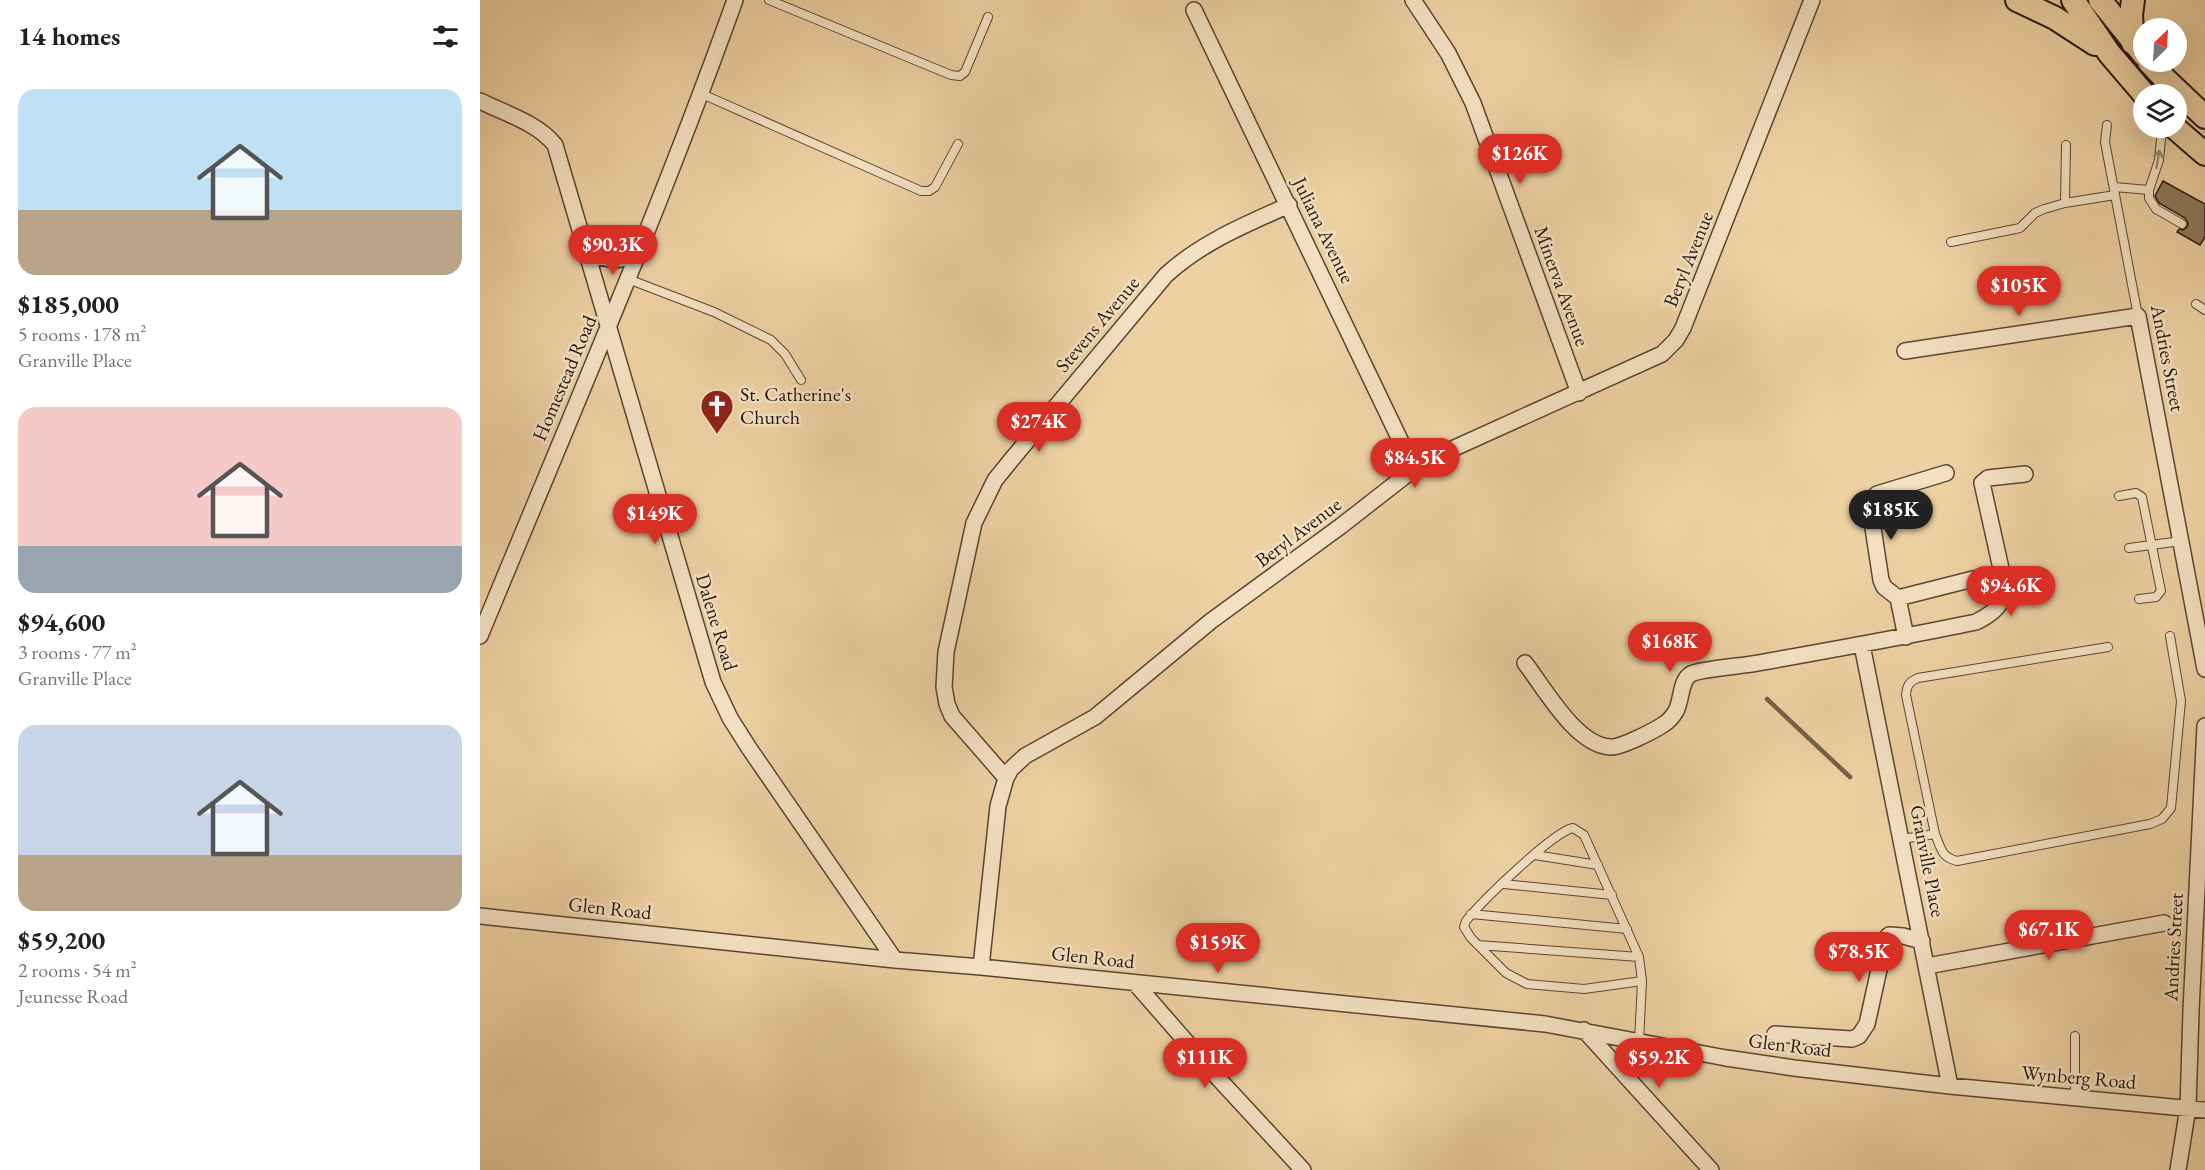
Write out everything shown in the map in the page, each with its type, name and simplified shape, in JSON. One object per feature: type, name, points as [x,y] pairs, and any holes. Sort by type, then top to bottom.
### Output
[{"type":"main road","points":[[2017,0],[2055,18],[2109,53]]},
{"type":"main road","points":[[2073,0],[2109,53],[2135,84]]},
{"type":"main road","points":[[2100,0],[2133,43]]},
{"type":"main road","points":[[2133,0],[2131,22],[2133,30]]},
{"type":"main road","points":[[2158,72],[2205,117]]},
{"type":"main road","points":[[2187,138],[2205,154]]},
{"type":"street","name":"Homestead Road","points":[[480,636],[638,256],[702,94],[735,0]]},
{"type":"street","name":"Minerva Avenue","points":[[1413,0],[1448,53],[1473,103],[1579,393]]},
{"type":"street","name":"Beryl Avenue","points":[[981,966],[998,806],[1006,778],[1011,769],[1025,756],[1095,717],[1211,621],[1341,526],[1414,469],[1450,450],[1662,354],[1676,340],[1687,318],[1812,0]]},
{"type":"street","name":"Juliana Avenue","points":[[1194,10],[1414,469]]},
{"type":"street","name":"Dalene Road","points":[[480,101],[527,124],[550,139],[555,145],[713,682],[721,701],[749,748],[895,960]]},
{"type":"street","name":"Stevens Avenue","points":[[1006,778],[952,716],[944,687],[946,652],[974,523],[987,493],[1012,459],[1166,275],[1215,239],[1289,205]]},
{"type":"street","points":[[587,254],[614,260],[638,256]]},
{"type":"street","points":[[1905,351],[2138,316]]},
{"type":"street","name":"Andries Street","points":[[2138,316],[2205,669]]},
{"type":"street","points":[[1906,637],[1898,598],[1884,587],[1881,580],[1869,502],[1877,494],[1946,473]]},
{"type":"street","points":[[1525,663],[1577,732],[1593,742],[1617,747],[1670,719],[1680,703],[1684,682],[1688,675],[1906,637],[1976,622],[1994,613],[2002,597],[2002,573],[1982,483],[1988,478],[2025,474]]},
{"type":"street","points":[[1898,598],[1973,579]]},
{"type":"street","name":"Granville Place","points":[[1862,645],[1950,1086]]},
{"type":"street","name":"Andries Street","points":[[2178,1170],[2188,1108],[2205,726]]},
{"type":"street","name":"Glen Road","points":[[480,916],[895,960],[981,966],[1392,1008],[1584,1030],[1639,1042],[1794,1068],[1950,1086]]},
{"type":"street","points":[[1927,966],[2164,922]]},
{"type":"street","points":[[1775,1034],[1852,1040],[1859,1036],[1867,1024],[1886,938],[1896,934],[1922,941]]},
{"type":"street","points":[[1135,983],[1217,1077],[1303,1170]]},
{"type":"street","points":[[1584,1030],[1711,1170]]},
{"type":"street","name":"Wynberg Road","points":[[1950,1086],[2205,1110]]},
{"type":"lane","points":[[769,0],[951,75],[960,76],[965,72],[988,17]]},
{"type":"lane","points":[[702,94],[921,191],[929,191],[935,187],[958,144]]},
{"type":"lane","name":"Andries Street","points":[[2107,125],[2105,142],[2138,316]]},
{"type":"lane","points":[[2161,138],[2158,160],[2149,190],[2151,205],[2181,224]]},
{"type":"lane","points":[[2065,202],[2066,145]]},
{"type":"lane","points":[[1951,242],[2020,228],[2035,213],[2065,202],[2115,191],[2149,190]]},
{"type":"lane","points":[[628,279],[714,312],[771,340],[785,354],[801,380]]},
{"type":"lane","points":[[2196,304],[2205,310]]},
{"type":"lane","points":[[2119,496],[2136,493],[2142,497],[2161,591],[2156,597],[2139,599]]},
{"type":"lane","points":[[2129,548],[2181,541]]},
{"type":"lane","points":[[2108,647],[1918,678],[1907,686],[1906,695],[1935,834],[1948,859],[1957,861],[2150,824],[2167,815],[2171,808],[2181,701],[2170,636]]},
{"type":"lane","points":[[1639,1042],[1642,981],[1639,957],[1584,835],[1573,828],[1561,834],[1471,914],[1464,927],[1467,934],[1506,973],[1527,984],[1584,989],[1642,981]]},
{"type":"lane","points":[[1902,839],[1935,834]]},
{"type":"lane","points":[[1536,855],[1598,865]]},
{"type":"lane","points":[[1504,884],[1612,895]]},
{"type":"lane","points":[[1471,914],[1627,929]]},
{"type":"lane","points":[[1478,945],[1639,957]]},
{"type":"lane","points":[[2075,1036],[2075,1097]]},
{"type":"building","points":[[2163,181],[2205,204],[2205,237],[2200,245],[2177,232],[2187,227],[2188,223],[2185,218],[2159,203],[2155,196]]},
{"type":"waterway","points":[[1767,699],[1850,777]]},
{"type":"place","name":"St. Catherine's Church","points":[[717,435]]}]
